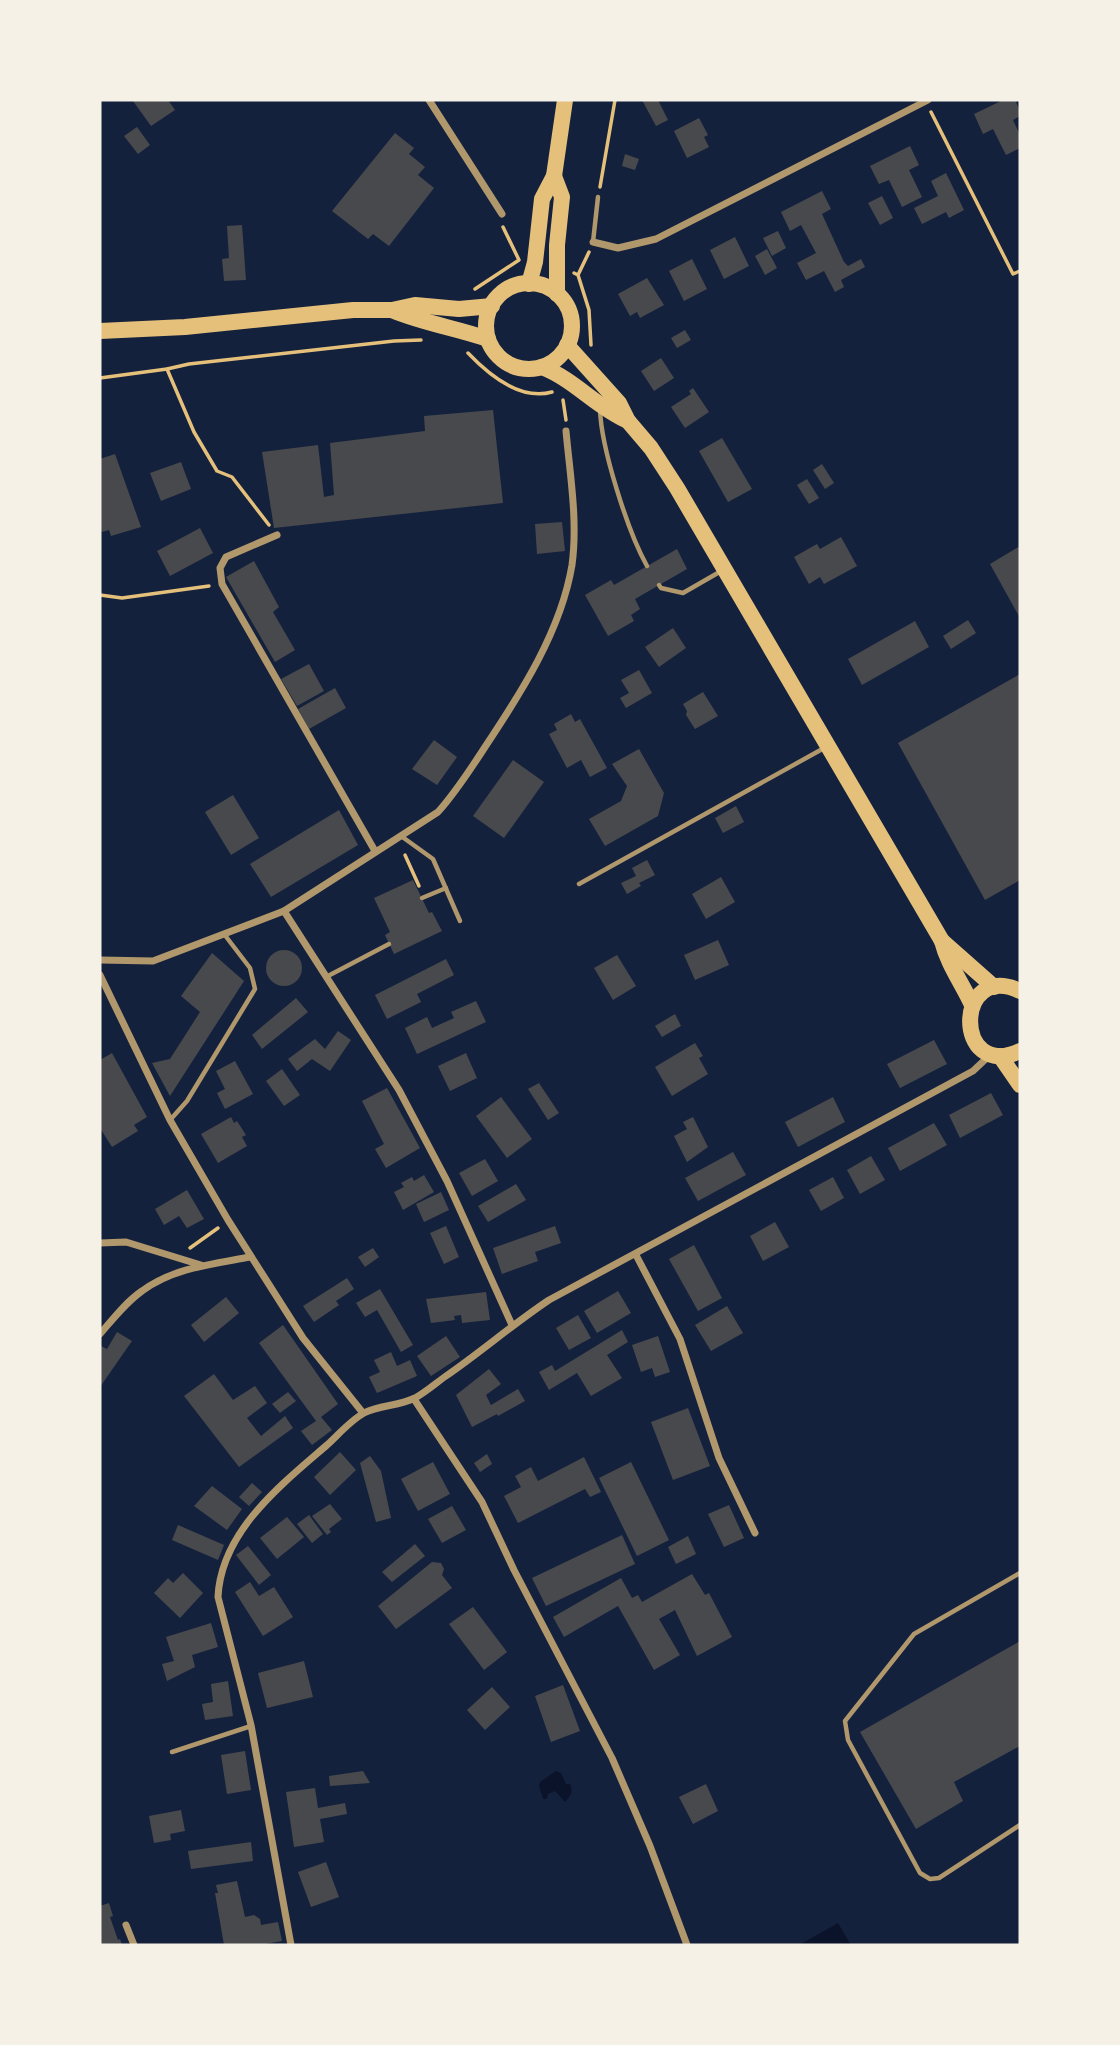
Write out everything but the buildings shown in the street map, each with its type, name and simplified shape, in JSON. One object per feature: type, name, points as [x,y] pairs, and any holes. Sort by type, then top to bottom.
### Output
[{"type":"main road","points":[[529,284],[535,262],[542,199],[554,176],[565,100]]},
{"type":"main road","points":[[554,176],[562,197],[557,245],[557,294]]},
{"type":"main road","points":[[529,284],[542,286],[557,294],[570,315],[571,332],[567,345],[555,360],[542,367],[527,369],[512,366],[495,352],[488,339],[486,324],[492,306],[505,291],[529,284]]},
{"type":"main road","points":[[100,331],[197,326],[353,310],[392,310],[415,305],[459,309],[492,306]]},
{"type":"main road","points":[[392,310],[488,339]]},
{"type":"main road","points":[[567,345],[619,403],[628,421],[657,458],[942,941],[947,962],[972,1005]]},
{"type":"main road","points":[[542,367],[566,377],[610,413],[628,421]]},
{"type":"main road","points":[[942,941],[994,988]]},
{"type":"main road","points":[[1020,991],[1008,987],[994,988],[982,994],[972,1005],[968,1020],[971,1034],[979,1046],[996,1055],[1020,1085]]},
{"type":"main road","points":[[996,1055],[1020,1051]]},
{"type":"street","points":[[440,100],[430,102],[502,214]]},
{"type":"street","points":[[593,242],[618,248],[656,239],[927,100]]},
{"type":"street","points":[[100,960],[153,961],[284,911],[375,850],[438,812],[452,796],[500,724],[550,635],[566,593],[572,563],[574,528],[566,431]]},
{"type":"street","points":[[277,535],[226,557],[220,569],[222,584],[375,850]]},
{"type":"street","points":[[284,911],[399,1090],[425,1137],[512,1325]]},
{"type":"street","points":[[100,975],[170,1120],[250,1257],[303,1338],[363,1413]]},
{"type":"street","points":[[291,1945],[251,1725],[219,1597],[219,1583],[224,1567],[238,1537],[263,1504],[363,1413],[414,1399],[549,1300],[973,1072],[996,1055]]},
{"type":"street","points":[[100,1243],[126,1242],[203,1265]]},
{"type":"street","points":[[636,1255],[680,1339],[719,1458],[755,1534]]},
{"type":"street","points":[[100,1334],[141,1291],[169,1275],[203,1265],[250,1257]]},
{"type":"street","points":[[414,1399],[482,1502],[514,1570],[612,1758],[650,1846],[687,1945]]},
{"type":"street","points":[[126,1925],[134,1945]]},
{"type":"lane","points":[[593,242],[598,197]]},
{"type":"lane","points":[[600,405],[601,425],[626,515],[647,566]]},
{"type":"lane","points":[[659,585],[661,588],[683,593],[724,570]]},
{"type":"lane","points":[[579,884],[827,746]]},
{"type":"lane","points":[[399,836],[433,859],[460,921]]},
{"type":"lane","points":[[423,898],[446,888]]},
{"type":"lane","points":[[170,1120],[187,1101],[255,989],[250,968],[223,934]]},
{"type":"lane","points":[[326,977],[389,944]]},
{"type":"lane","points":[[1020,1573],[914,1634],[845,1721],[848,1740],[920,1873],[930,1879],[939,1878],[1020,1825]]},
{"type":"lane","points":[[172,1752],[251,1725]]},
{"type":"path","points":[[598,197],[615,100]]},
{"type":"path","points":[[927,100],[1013,274],[1020,271]]},
{"type":"path","points":[[470,292],[519,260],[503,230],[502,214]]},
{"type":"path","points":[[578,275],[593,242]]},
{"type":"path","points":[[567,268],[578,275],[589,310],[592,328],[589,354]]},
{"type":"path","points":[[100,378],[189,364],[394,341],[427,340]]},
{"type":"path","points":[[461,345],[486,372],[510,385],[532,393],[548,394],[560,388]]},
{"type":"path","points":[[167,369],[194,432],[217,471],[232,477],[277,535]]},
{"type":"path","points":[[563,398],[566,431]]},
{"type":"path","points":[[100,594],[122,598],[222,584]]},
{"type":"path","points":[[399,836],[423,898]]},
{"type":"path","points":[[178,1258],[228,1220]]},
{"type":"water","points":[[556,1771],[561,1773],[566,1784],[570,1784],[572,1789],[565,1802],[555,1791],[548,1794],[547,1799],[543,1799],[539,1786],[540,1782]]},
{"type":"water","points":[[838,1923],[851,1945],[799,1945]]}]
